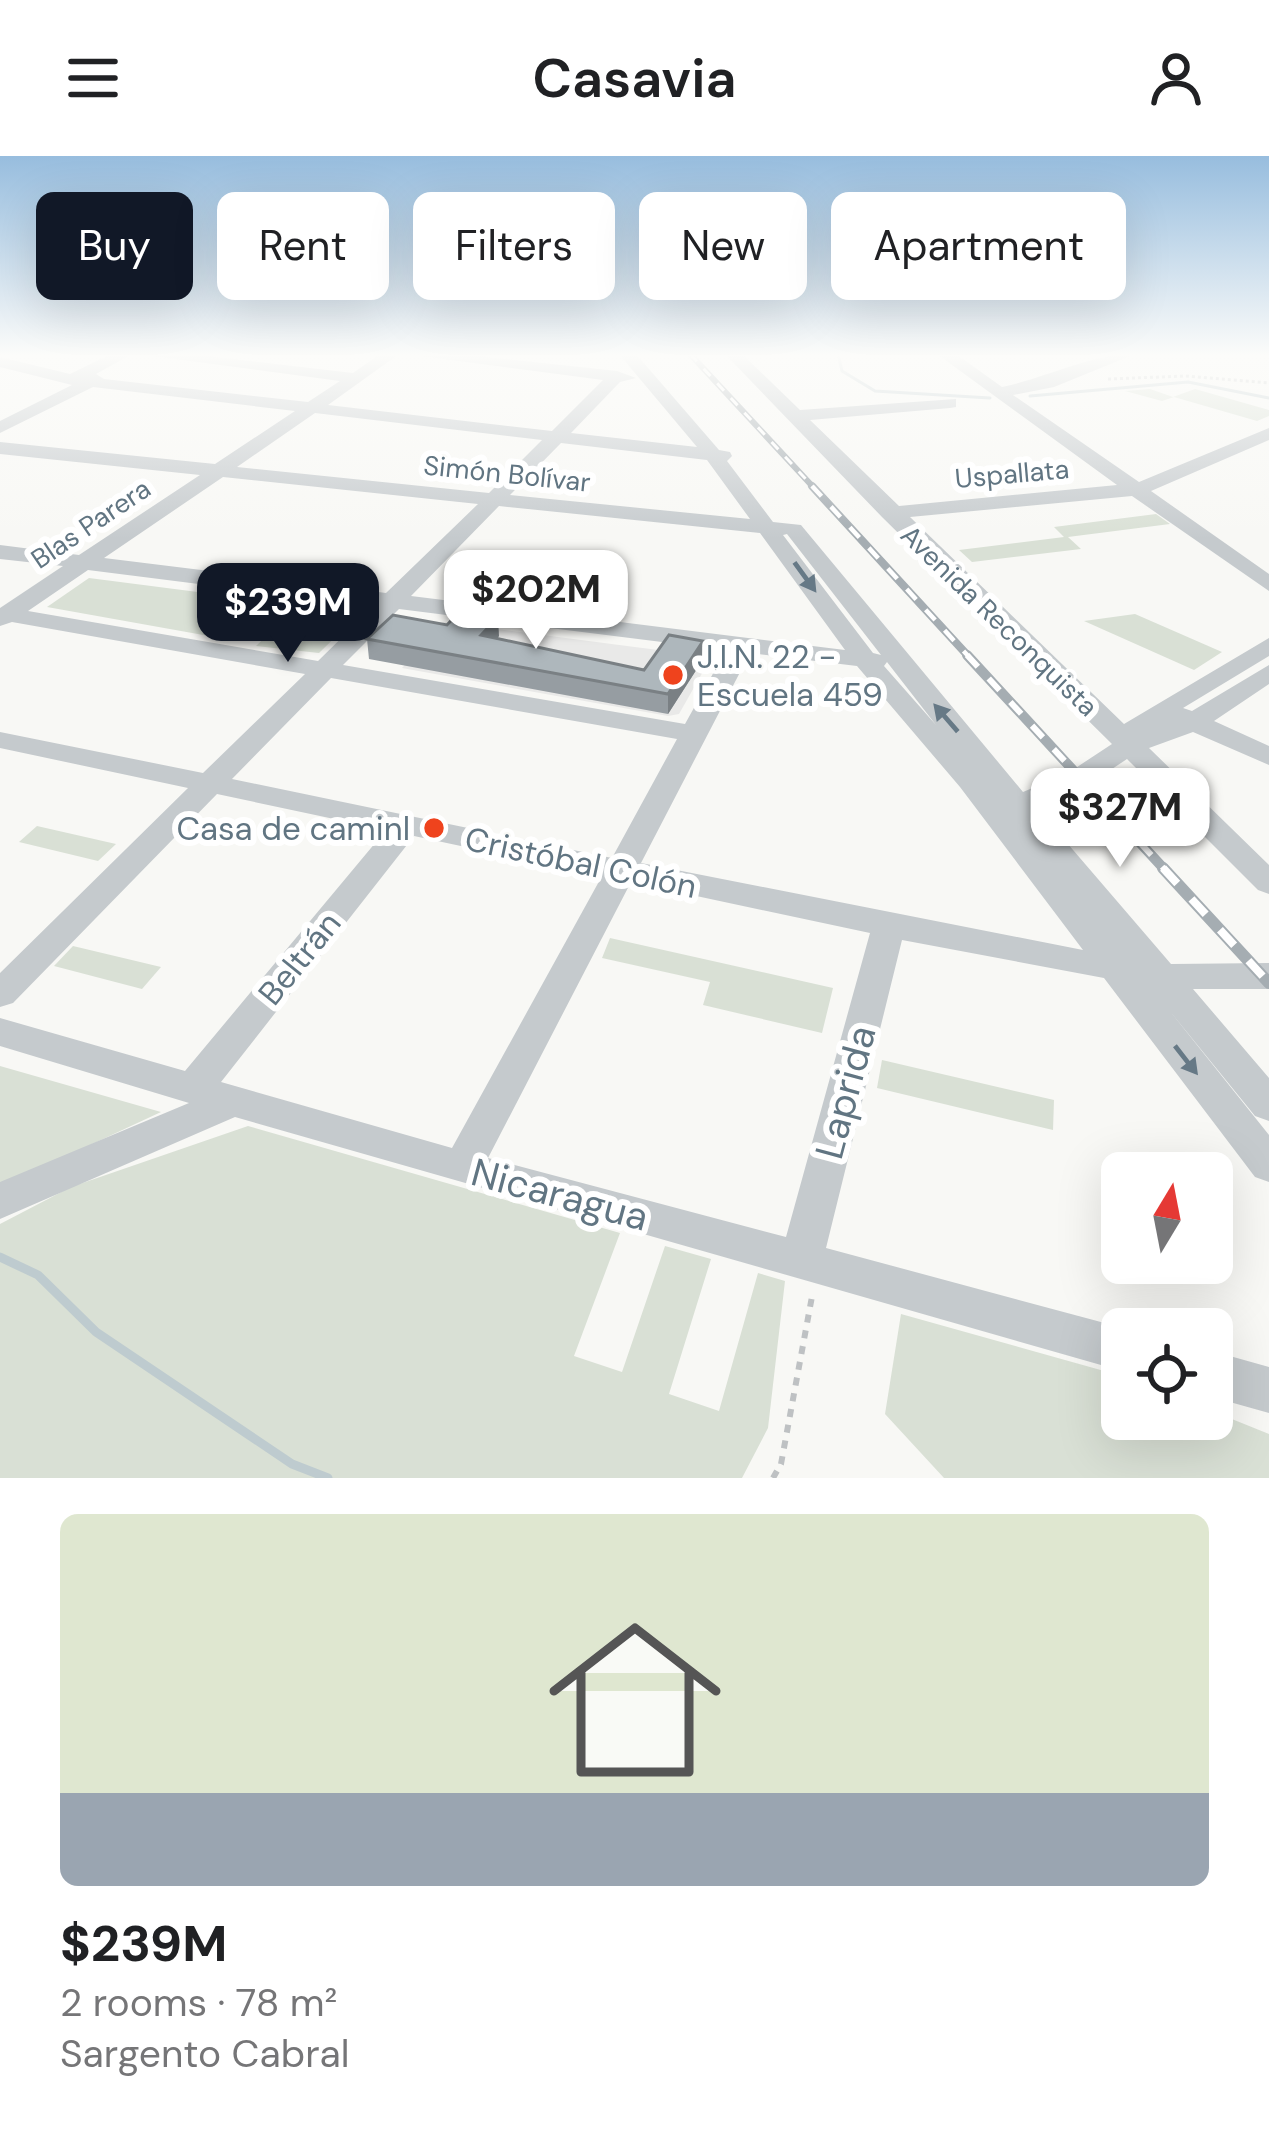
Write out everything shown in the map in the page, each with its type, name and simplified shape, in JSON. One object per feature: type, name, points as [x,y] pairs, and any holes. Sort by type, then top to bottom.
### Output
[{"type":"street","name":"Blas Parera","points":[[3,616],[300,416]]},
{"type":"street","points":[[367,416],[724,456]]},
{"type":"street","points":[[0,994],[576,416]]},
{"type":"street","points":[[689,416],[898,662],[1009,810],[1114,968],[1269,1165]]},
{"type":"street","name":"Avenida Reconquista","points":[[792,416],[1269,884]]},
{"type":"street","points":[[1034,416],[1269,584]]},
{"type":"street","name":"Uspallata","points":[[889,513],[1140,489],[1269,433]]},
{"type":"street","name":"Simón Bolívar","points":[[0,448],[782,529]]},
{"type":"street","points":[[782,529],[866,661],[1164,977],[1269,1105]]},
{"type":"street","points":[[0,552],[898,662]]},
{"type":"street","points":[[3,616],[330,666],[694,734]]},
{"type":"street","points":[[463,1168],[742,644]]},
{"type":"street","points":[[1128,746],[1137,724],[1269,645]]},
{"type":"street","points":[[1009,810],[1078,779],[1128,746],[1194,722],[1269,673]]},
{"type":"street","points":[[1164,708],[1269,757]]},
{"type":"street","points":[[0,768],[14,743]]},
{"type":"street","name":"Cristóbal Colón","points":[[14,743],[889,926],[1114,968],[1164,977],[1269,976]]},
{"type":"street","name":"Beltrán","points":[[193,1089],[406,826]]},
{"type":"street","name":"Laprida","points":[[810,1260],[889,926]]},
{"type":"street","name":"Nicaragua","points":[[0,1032],[463,1168],[1101,1343]]},
{"type":"street","points":[[0,1201],[238,1099]]},
{"type":"street","points":[[1233,1380],[1269,1390]]},
{"type":"path","points":[[773,1478],[781,1464],[810,1260]]},
{"type":"shaded area","points":[[1156,514],[1170,524],[1068,537],[1081,549],[972,562],[959,550],[1064,537],[1054,527]]},
{"type":"shaded area","points":[[89,578],[267,601],[220,638],[47,607]]},
{"type":"shaded area","points":[[299,605],[356,617],[319,653],[256,646]]},
{"type":"shaded area","points":[[1135,614],[1222,652],[1194,670],[1084,621]]},
{"type":"shaded area","points":[[443,622],[704,656],[709,661],[679,714],[668,716],[402,668]]},
{"type":"shaded area","points":[[37,826],[116,844],[98,861],[19,842]]},
{"type":"shaded area","points":[[610,938],[833,988],[822,1033],[703,1005],[710,982],[602,958]]},
{"type":"shaded area","points":[[73,946],[161,967],[142,989],[54,966]]},
{"type":"shaded area","points":[[882,1060],[1054,1100],[1053,1130],[877,1088]]},
{"type":"shaded area","points":[[0,1066],[161,1112],[0,1187]]},
{"type":"shaded area","points":[[248,1126],[620,1233],[574,1356],[622,1372],[665,1246],[711,1259],[669,1394],[719,1411],[758,1273],[785,1281],[768,1428],[742,1478],[0,1478],[0,1224],[71,1187]]},
{"type":"shaded area","points":[[901,1314],[1101,1370],[1101,1440],[1233,1440],[1233,1419],[1269,1434],[1269,1478],[944,1478],[885,1414]]},
{"type":"building","points":[[461,610],[498,617],[481,635],[644,670],[669,635],[703,641],[668,694],[367,639],[393,615],[447,625]]},
{"type":"waterway","points":[[0,1257],[38,1275],[96,1332],[292,1464],[328,1478]]},
{"type":"railway","points":[[747,416],[815,489]]},
{"type":"railway","points":[[812,486],[970,658]]},
{"type":"railway","points":[[967,655],[1166,871]]},
{"type":"railway","points":[[1163,868],[1269,983]]},
{"type":"place","name":"J.I.N. 22 - Escuela 459","points":[[673,675]]},
{"type":"place","name":"Casa de caminl","points":[[434,828]]}]
